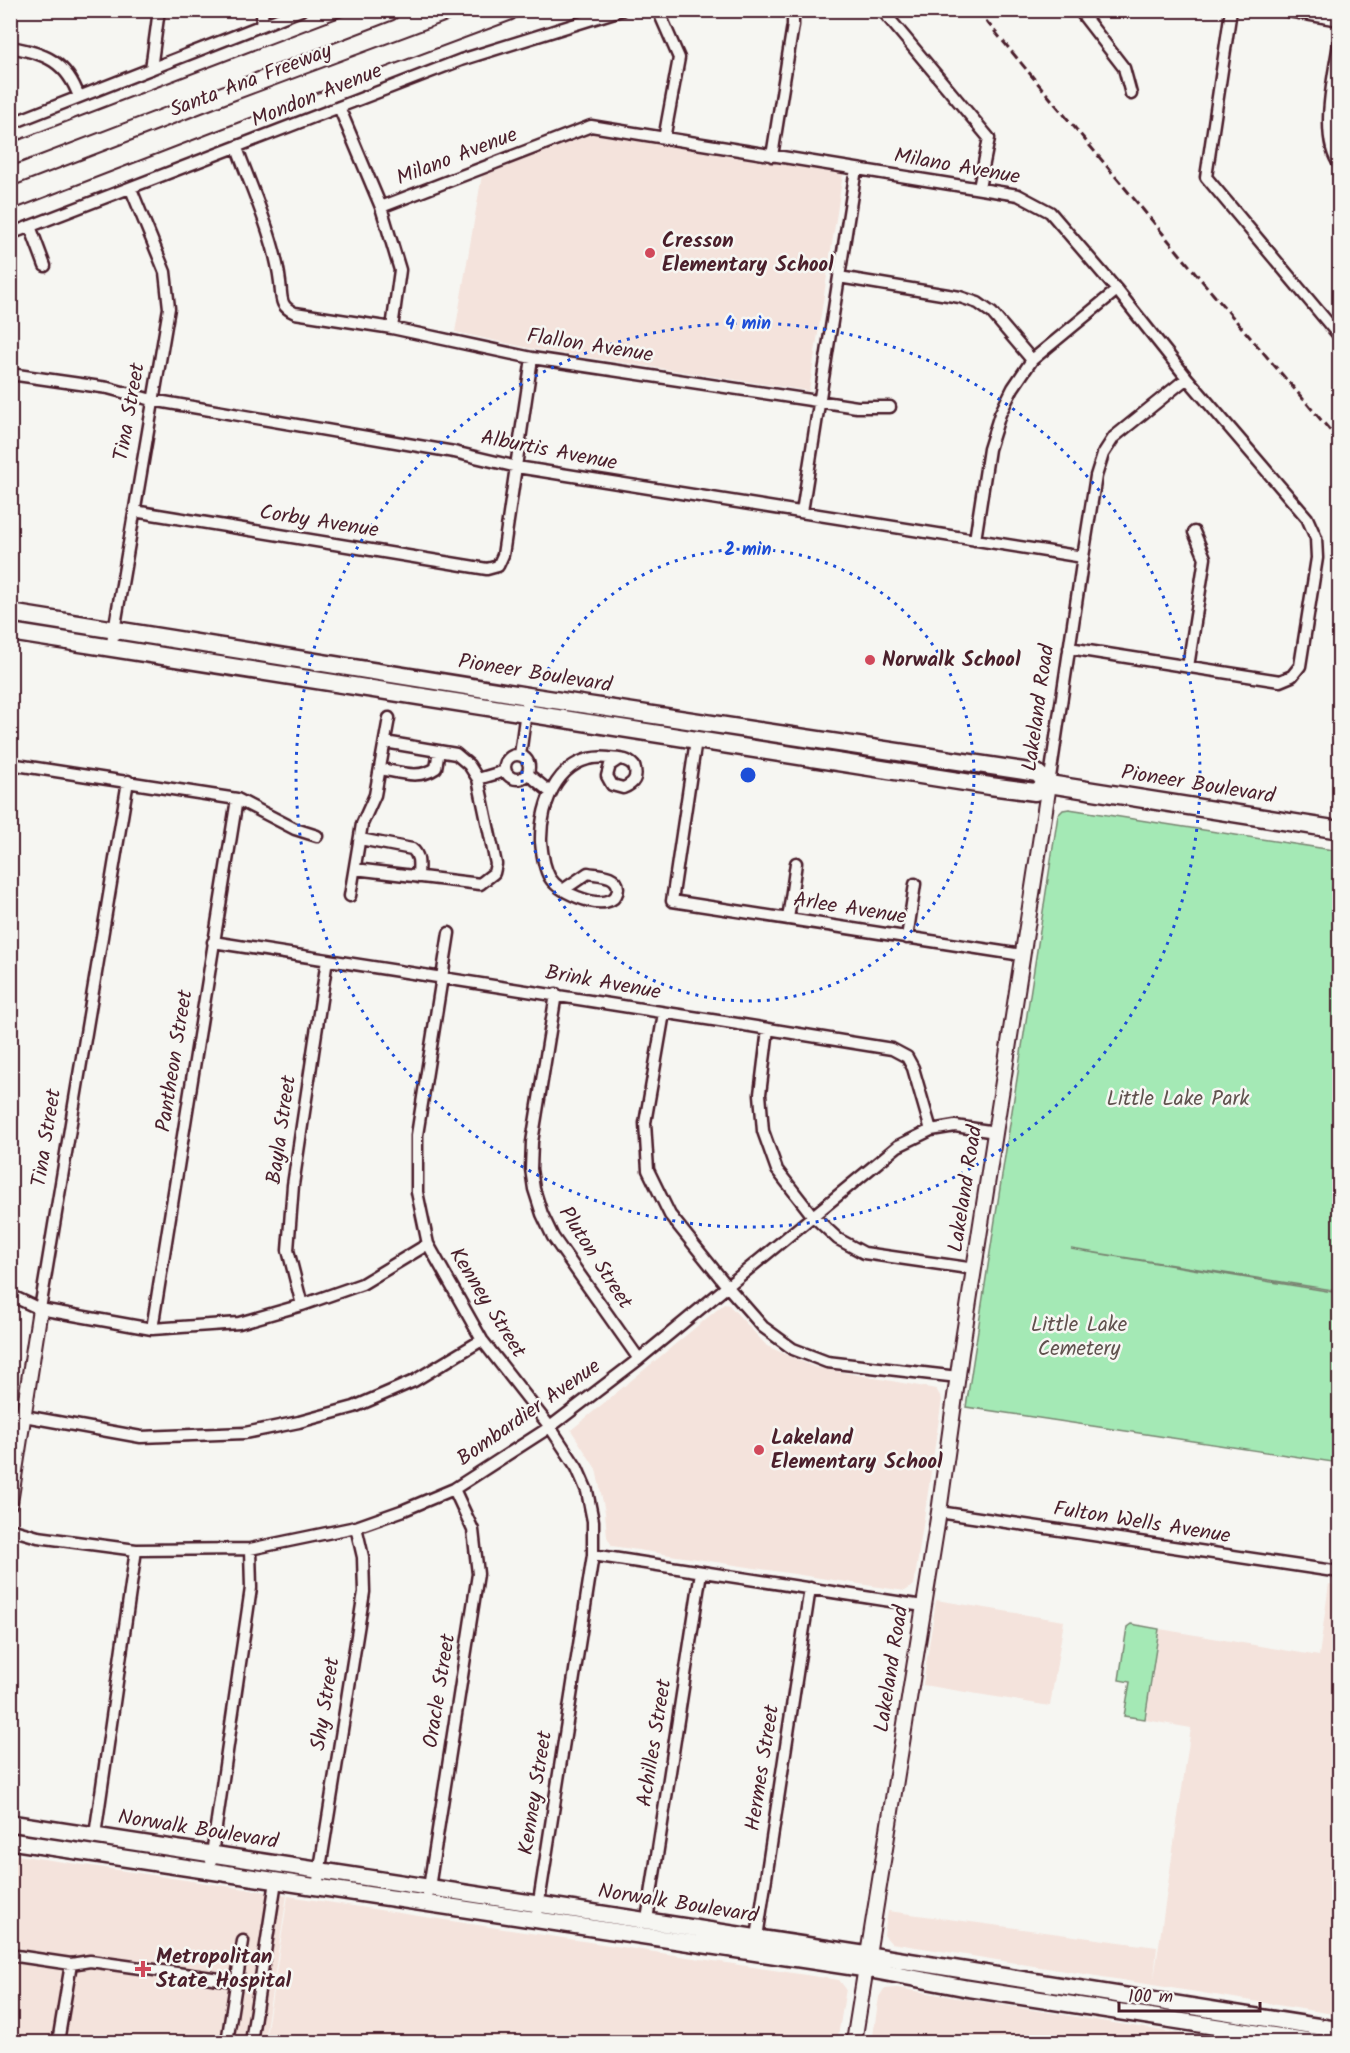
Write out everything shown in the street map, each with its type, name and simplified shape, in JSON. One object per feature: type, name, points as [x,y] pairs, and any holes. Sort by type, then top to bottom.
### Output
[{"type":"highway","name":"Santa Ana Freeway","points":[[10,155],[389,10]]},
{"type":"highway","name":"Santa Ana Freeway","points":[[10,199],[508,10]]},
{"type":"main road","name":"Pioneer Boulevard","points":[[10,613],[114,629],[526,704],[696,740],[1034,792],[1049,784]]},
{"type":"main road","name":"Pioneer Boulevard","points":[[10,632],[111,649],[1038,773],[1049,784],[1340,830]]},
{"type":"main road","name":"Norwalk Boulevard","points":[[12,1823],[757,1937],[977,1989],[1316,2043]]},
{"type":"main road","name":"Norwalk Boulevard","points":[[10,1840],[754,1953],[868,1962],[1340,2030]]},
{"type":"street","points":[[151,69],[159,10]]},
{"type":"street","points":[[261,25],[263,10]]},
{"type":"street","points":[[10,124],[301,10]]},
{"type":"street","name":"Mondon Avenue","points":[[10,234],[461,60],[621,10]]},
{"type":"street","points":[[658,10],[679,58],[664,139]]},
{"type":"street","points":[[772,156],[794,10]]},
{"type":"street","points":[[882,10],[989,138],[979,188]]},
{"type":"street","points":[[1231,10],[1206,177],[1340,337]]},
{"type":"street","points":[[1283,10],[1340,20]]},
{"type":"street","points":[[1086,13],[1124,68],[1131,94]]},
{"type":"street","points":[[1340,38],[1327,124],[1334,159],[1340,165]]},
{"type":"street","points":[[10,47],[35,51],[59,64],[74,82],[80,97]]},
{"type":"street","points":[[339,107],[381,207],[400,270],[392,328]]},
{"type":"street","name":"Milano Avenue","points":[[381,207],[591,126],[1018,195],[1050,212],[1117,290],[1187,378],[1307,518],[1316,538],[1317,558],[1300,666],[1292,676],[1280,681],[1188,668]]},
{"type":"street","name":"Flallon Avenue","points":[[237,148],[278,264],[282,302],[287,310],[392,328],[532,358],[857,407],[890,407]]},
{"type":"street","points":[[802,512],[856,169]]},
{"type":"street","name":"Tina Street","points":[[111,649],[169,308],[165,272],[131,189]]},
{"type":"street","points":[[30,226],[45,266]]},
{"type":"street","points":[[839,277],[960,297],[978,303],[992,313],[1032,360]]},
{"type":"street","points":[[975,540],[989,449],[1000,414],[1013,388],[1032,360],[1117,290]]},
{"type":"street","points":[[517,468],[532,358]]},
{"type":"street","name":"Alburtis Avenue","points":[[10,374],[108,388],[152,400],[454,452],[517,468],[1083,557]]},
{"type":"street","name":"Lakeland Road","points":[[854,2043],[939,1512],[1096,476],[1103,454],[1114,437],[1187,378]]},
{"type":"street","name":"Corby Avenue","points":[[134,511],[488,569],[498,566],[503,555],[517,468]]},
{"type":"street","points":[[1069,648],[1188,668],[1205,558],[1194,532]]},
{"type":"street","points":[[519,755],[526,704]]},
{"type":"street","points":[[350,896],[362,824],[375,795],[389,718]]},
{"type":"street","name":"Arlee Avenue","points":[[696,740],[672,901],[1022,955]]},
{"type":"street","points":[[355,869],[480,884],[494,873],[495,854],[478,778],[469,765],[456,754],[385,742]]},
{"type":"street","points":[[380,769],[420,776],[436,768],[439,751]]},
{"type":"street","points":[[519,755],[526,758],[530,766],[528,774],[520,779],[512,778],[506,771],[505,763],[511,756],[519,755]]},
{"type":"street","points":[[562,890],[588,873],[611,878],[618,888],[613,898],[603,902],[579,898],[562,890],[550,879],[542,848],[544,810],[550,792],[564,773],[579,761],[598,757],[619,759]]},
{"type":"street","points":[[11,765],[237,799],[295,829],[318,836]]},
{"type":"street","points":[[478,778],[506,771]]},
{"type":"street","points":[[528,774],[550,792]]},
{"type":"street","name":"Tina Street","points":[[10,1503],[17,1413],[40,1309],[128,781]]},
{"type":"street","name":"Pantheon Street","points":[[152,1329],[237,799]]},
{"type":"street","points":[[360,839],[412,849],[419,859],[418,877]]},
{"type":"street","points":[[788,918],[796,863]]},
{"type":"street","points":[[907,938],[915,884]]},
{"type":"street","name":"Kenney Street","points":[[448,933],[417,1135],[417,1192],[428,1244],[482,1340],[550,1427],[577,1468],[587,1491],[592,1521],[593,1555],[536,1921]]},
{"type":"street","name":"Brink Avenue","points":[[213,942],[556,994],[892,1049],[907,1057],[914,1068],[931,1130]]},
{"type":"street","name":"Bayla Street","points":[[302,1305],[288,1250],[293,1185],[327,960]]},
{"type":"street","name":"Pluton Street","points":[[556,994],[532,1142],[531,1169],[534,1189],[553,1237],[639,1359]]},
{"type":"street","points":[[664,1013],[645,1123],[648,1170],[670,1215],[727,1286],[762,1327],[793,1348],[818,1359],[827,1362],[958,1377]]},
{"type":"street","points":[[768,1029],[760,1094],[763,1131],[777,1170],[812,1215],[838,1239],[864,1253],[975,1269]]},
{"type":"street","name":"Bombardier Avenue","points":[[10,1528],[38,1537],[136,1550],[250,1549],[356,1527],[404,1510],[454,1489],[550,1427],[639,1359],[898,1146],[931,1130],[956,1126],[996,1132]]},
{"type":"street","points":[[10,1295],[40,1309],[152,1329],[239,1323],[302,1305],[362,1284],[428,1244]]},
{"type":"street","points":[[17,1413],[141,1437],[245,1433],[299,1422],[354,1407],[414,1381],[482,1340]]},
{"type":"street","name":"Oracle Street","points":[[427,1903],[478,1574],[473,1530],[454,1489]]},
{"type":"street","name":"Fulton Wells Avenue","points":[[939,1512],[1340,1572]]},
{"type":"street","name":"Shy Street","points":[[317,1887],[364,1592],[363,1557],[356,1527]]},
{"type":"street","points":[[209,1871],[251,1588],[250,1549]]},
{"type":"street","points":[[95,1835],[136,1550]]},
{"type":"street","points":[[593,1555],[923,1606]]},
{"type":"street","name":"Achilles Street","points":[[647,1920],[701,1572]]},
{"type":"street","name":"Hermes Street","points":[[754,1953],[810,1588]]},
{"type":"street","points":[[10,1840],[12,1823]]},
{"type":"street","points":[[251,2043],[276,1881]]},
{"type":"street","points":[[227,2043],[243,1941]]},
{"type":"street","points":[[10,1955],[70,1964],[90,1960],[229,1981],[234,1981],[237,1977]]},
{"type":"street","points":[[58,2043],[70,1964]]},
{"type":"shaded area","name":"Cresson Elementary School","points":[[588,133],[843,174],[809,391],[533,349],[455,332],[482,175]]},
{"type":"shaded area","name":"Lakeland Elementary School","points":[[724,1304],[729,1305],[767,1346],[814,1367],[936,1389],[942,1399],[914,1585],[905,1591],[612,1546],[607,1537],[605,1512],[596,1469],[571,1430]]},
{"type":"shaded area","points":[[1329,1584],[1340,1586],[1339,2015],[891,1943],[884,1935],[888,1911],[1157,1947],[1154,1979],[1191,1728],[1146,1720],[1160,1629],[1319,1656]]},
{"type":"shaded area","points":[[936,1600],[1064,1621],[1050,1706],[923,1685]]},
{"type":"shaded area","name":"Metropolitan State Hospital","points":[[10,1854],[287,1895],[264,2042],[11,2042]]},
{"type":"shaded area","points":[[288,1896],[839,1980],[846,1989],[837,2042],[265,2042]]},
{"type":"shaded area","points":[[897,1988],[1231,2042],[872,2042],[879,1997],[884,1989]]},
{"type":"green space","name":"Little Lake Park","points":[[1069,809],[1339,851],[1339,1291],[1071,1249],[1339,1293],[1339,1463],[966,1407],[1058,815],[1063,810]]},
{"type":"green space","points":[[1131,1624],[1159,1629],[1145,1719],[1124,1716],[1130,1682],[1119,1680],[1127,1627]]},
{"type":"railway","points":[[977,10],[1213,294],[1340,442]]},
{"type":"place","name":"Cresson Elementary School","points":[[650,253]]},
{"type":"place","name":"Norwalk School","points":[[870,660]]},
{"type":"place","name":"Lakeland Elementary School","points":[[759,1450]]},
{"type":"place","name":"Metropolitan State Hospital","points":[[143,1969]]},
{"type":"park label","name":"Little Lake Cemetery","points":[[1079,1337]]}]
